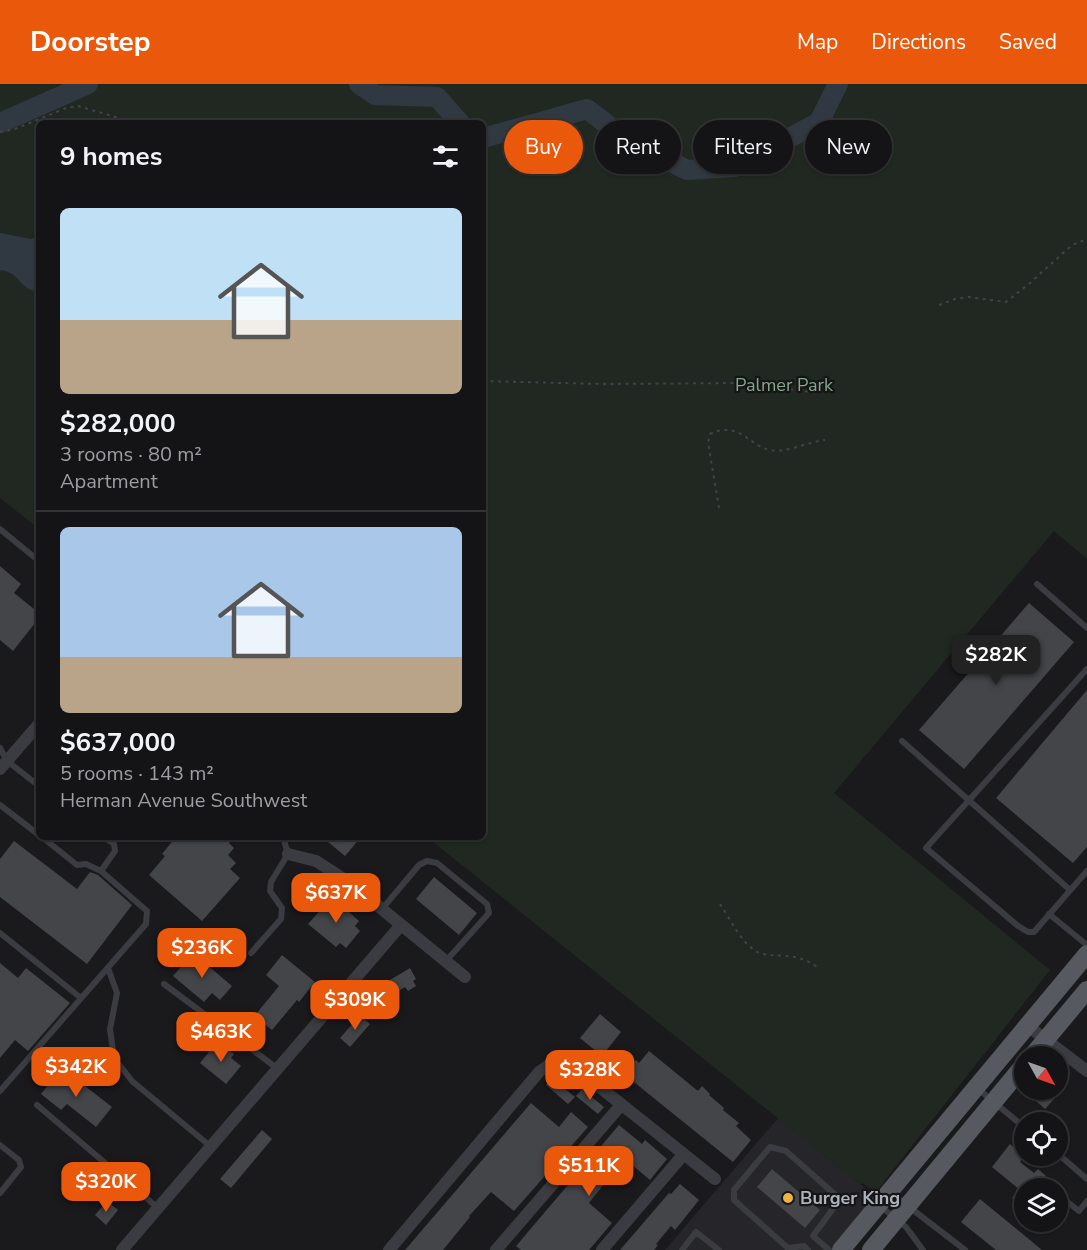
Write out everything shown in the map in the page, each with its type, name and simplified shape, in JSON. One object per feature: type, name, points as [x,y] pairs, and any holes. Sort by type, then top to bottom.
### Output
[{"type":"main road","points":[[841,1250],[1087,954]]},
{"type":"main road","points":[[1040,1046],[1087,990]]},
{"type":"main road","points":[[871,1250],[1014,1077]]},
{"type":"street","points":[[3,765],[36,727]]},
{"type":"street","points":[[288,854],[310,858],[328,867],[465,976]]},
{"type":"street","points":[[122,1250],[401,925]]},
{"type":"street","points":[[1028,1026],[1087,1071]]},
{"type":"street","points":[[389,1250],[539,1072],[557,1059],[567,1061],[715,1179]]},
{"type":"street","points":[[496,1250],[621,1105]]},
{"type":"street","points":[[602,1250],[683,1155]]},
{"type":"lane","points":[[0,529],[36,559]]},
{"type":"lane","points":[[1037,584],[1087,628]]},
{"type":"lane","points":[[1087,669],[926,848],[1018,927],[1028,932],[1034,932],[1087,871]]},
{"type":"lane","points":[[903,741],[1070,890]]},
{"type":"lane","points":[[0,748],[3,765],[36,784]]},
{"type":"lane","points":[[0,805],[0,814]]},
{"type":"lane","points":[[0,805],[36,833]]},
{"type":"lane","points":[[0,1091],[146,924],[147,911],[101,871],[86,864],[77,865],[45,840]]},
{"type":"lane","points":[[101,871],[115,851],[114,844],[108,840]]},
{"type":"lane","points":[[251,953],[281,919],[282,908],[270,891],[271,882],[288,854],[284,840]]},
{"type":"lane","points":[[382,909],[419,865],[427,861],[437,863],[487,904],[489,913],[446,961]]},
{"type":"lane","points":[[1049,914],[1087,945]]},
{"type":"lane","points":[[0,933],[81,998]]},
{"type":"lane","points":[[108,968],[117,993],[110,1029],[114,1058],[132,1081],[210,1146]]},
{"type":"lane","points":[[164,984],[278,1068]]},
{"type":"lane","points":[[977,1088],[1014,1119]]},
{"type":"lane","points":[[37,1105],[158,1208]]},
{"type":"lane","points":[[0,1145],[19,1160],[21,1167],[0,1193]]},
{"type":"lane","points":[[770,1147],[786,1151],[840,1199],[813,1236],[806,1248],[788,1248],[734,1200],[734,1190],[770,1147]]},
{"type":"lane","points":[[1068,1163],[1087,1179]]},
{"type":"lane","points":[[885,1199],[902,1213],[965,1250]]},
{"type":"lane","points":[[885,1199],[902,1213],[906,1227],[923,1250]]},
{"type":"lane","points":[[1068,1202],[1079,1211],[1087,1201]]},
{"type":"lane","points":[[682,1250],[696,1232],[719,1250]]},
{"type":"lane","points":[[813,1236],[829,1250]]},
{"type":"path","points":[[37,120],[66,108],[78,106],[126,120]]},
{"type":"path","points":[[0,132],[36,120]]},
{"type":"path","points":[[939,305],[968,297],[1006,302],[1072,245],[1087,239]]},
{"type":"path","points":[[486,381],[602,384],[740,383],[819,393]]},
{"type":"path","points":[[719,508],[708,442],[710,434],[720,430],[744,434],[765,449],[772,450],[825,440]]},
{"type":"path","points":[[720,904],[754,950],[766,955],[799,957],[817,967]]},
{"type":"shaded area","points":[[0,233],[31,239],[36,237],[36,290],[28,288],[12,274],[0,270]]},
{"type":"shaded area","points":[[778,1118],[876,1197],[830,1250],[665,1250]]},
{"type":"green space","name":"Palmer Park","points":[[0,84],[1087,84],[1087,559],[1054,531],[834,793],[1050,970],[875,1193],[863,1183],[861,1185],[431,840],[486,840],[486,120],[36,120],[36,527],[0,498]]},
{"type":"building","points":[[0,566],[21,584],[14,593],[36,611],[36,622],[13,651],[0,640]]},
{"type":"building","points":[[1029,603],[1074,642],[964,769],[919,730]]},
{"type":"building","points":[[1087,690],[1087,847],[1073,863],[996,798]]},
{"type":"building","points":[[174,840],[232,840],[229,843],[234,848],[228,855],[236,863],[230,869],[240,878],[202,921],[149,875],[165,856],[162,854]]},
{"type":"building","points":[[326,840],[358,840],[345,856]]},
{"type":"building","points":[[14,841],[77,889],[90,872],[98,875],[132,905],[87,964],[0,897],[0,859]]},
{"type":"building","points":[[434,877],[477,913],[459,935],[416,899]]},
{"type":"building","points":[[332,897],[359,921],[355,926],[360,931],[346,948],[340,943],[336,947],[308,924]]},
{"type":"building","points":[[193,953],[232,986],[220,1000],[212,993],[204,1002],[173,976]]},
{"type":"building","points":[[282,955],[315,982],[272,1030],[252,1019],[279,986],[266,975]]},
{"type":"building","points":[[0,963],[18,978],[26,968],[70,1003],[28,1051],[15,1040],[0,1058]]},
{"type":"building","points":[[410,968],[416,979],[413,981],[416,986],[408,991],[405,987],[397,992],[390,980]]},
{"type":"building","points":[[600,1014],[621,1032],[602,1056],[580,1038]]},
{"type":"building","points":[[360,1015],[370,1024],[350,1047],[340,1038]]},
{"type":"building","points":[[218,1041],[234,1054],[231,1058],[241,1066],[226,1084],[200,1063]]},
{"type":"building","points":[[649,1051],[698,1091],[702,1086],[724,1108],[723,1110],[739,1123],[736,1126],[751,1140],[733,1162],[624,1074],[636,1060],[639,1063]]},
{"type":"building","points":[[62,1068],[112,1107],[96,1127],[67,1104],[61,1110],[41,1094]]},
{"type":"building","points":[[552,1078],[575,1097],[568,1104],[546,1085]]},
{"type":"building","points":[[582,1089],[604,1107],[598,1114],[576,1096]]},
{"type":"building","points":[[1035,1100],[1053,1100],[1045,1109]]},
{"type":"building","points":[[531,1103],[559,1127],[571,1112],[588,1127],[514,1211],[491,1192],[443,1250],[405,1250]]},
{"type":"building","points":[[619,1125],[642,1144],[645,1140],[667,1159],[650,1180],[625,1159],[619,1165],[589,1203],[612,1223],[589,1250],[521,1250],[516,1246]]},
{"type":"building","points":[[262,1130],[272,1139],[231,1188],[220,1179]]},
{"type":"building","points":[[1010,1144],[1013,1147],[1014,1166],[1025,1166],[1034,1173],[1038,1169],[1046,1176],[1044,1178],[1014,1178],[1014,1185],[992,1167]]},
{"type":"building","name":"Burger King","points":[[772,1169],[820,1210],[805,1228],[757,1187]]},
{"type":"building","points":[[680,1184],[699,1200],[675,1230],[671,1226],[656,1244],[658,1245],[654,1250],[620,1250],[669,1193],[671,1194]]},
{"type":"building","points":[[980,1199],[1014,1227],[1014,1232],[1020,1232],[1042,1250],[996,1250],[961,1222]]},
{"type":"building","points":[[107,1201],[118,1210],[106,1225],[95,1215]]},
{"type":"waterway","points":[[0,123],[88,84]]},
{"type":"waterway","points":[[359,84],[375,95],[437,97],[457,120]]},
{"type":"waterway","points":[[486,137],[587,109],[626,139],[687,170],[735,167],[819,122],[838,84]]},
{"type":"place","name":"Burger King","points":[[788,1198]]}]
